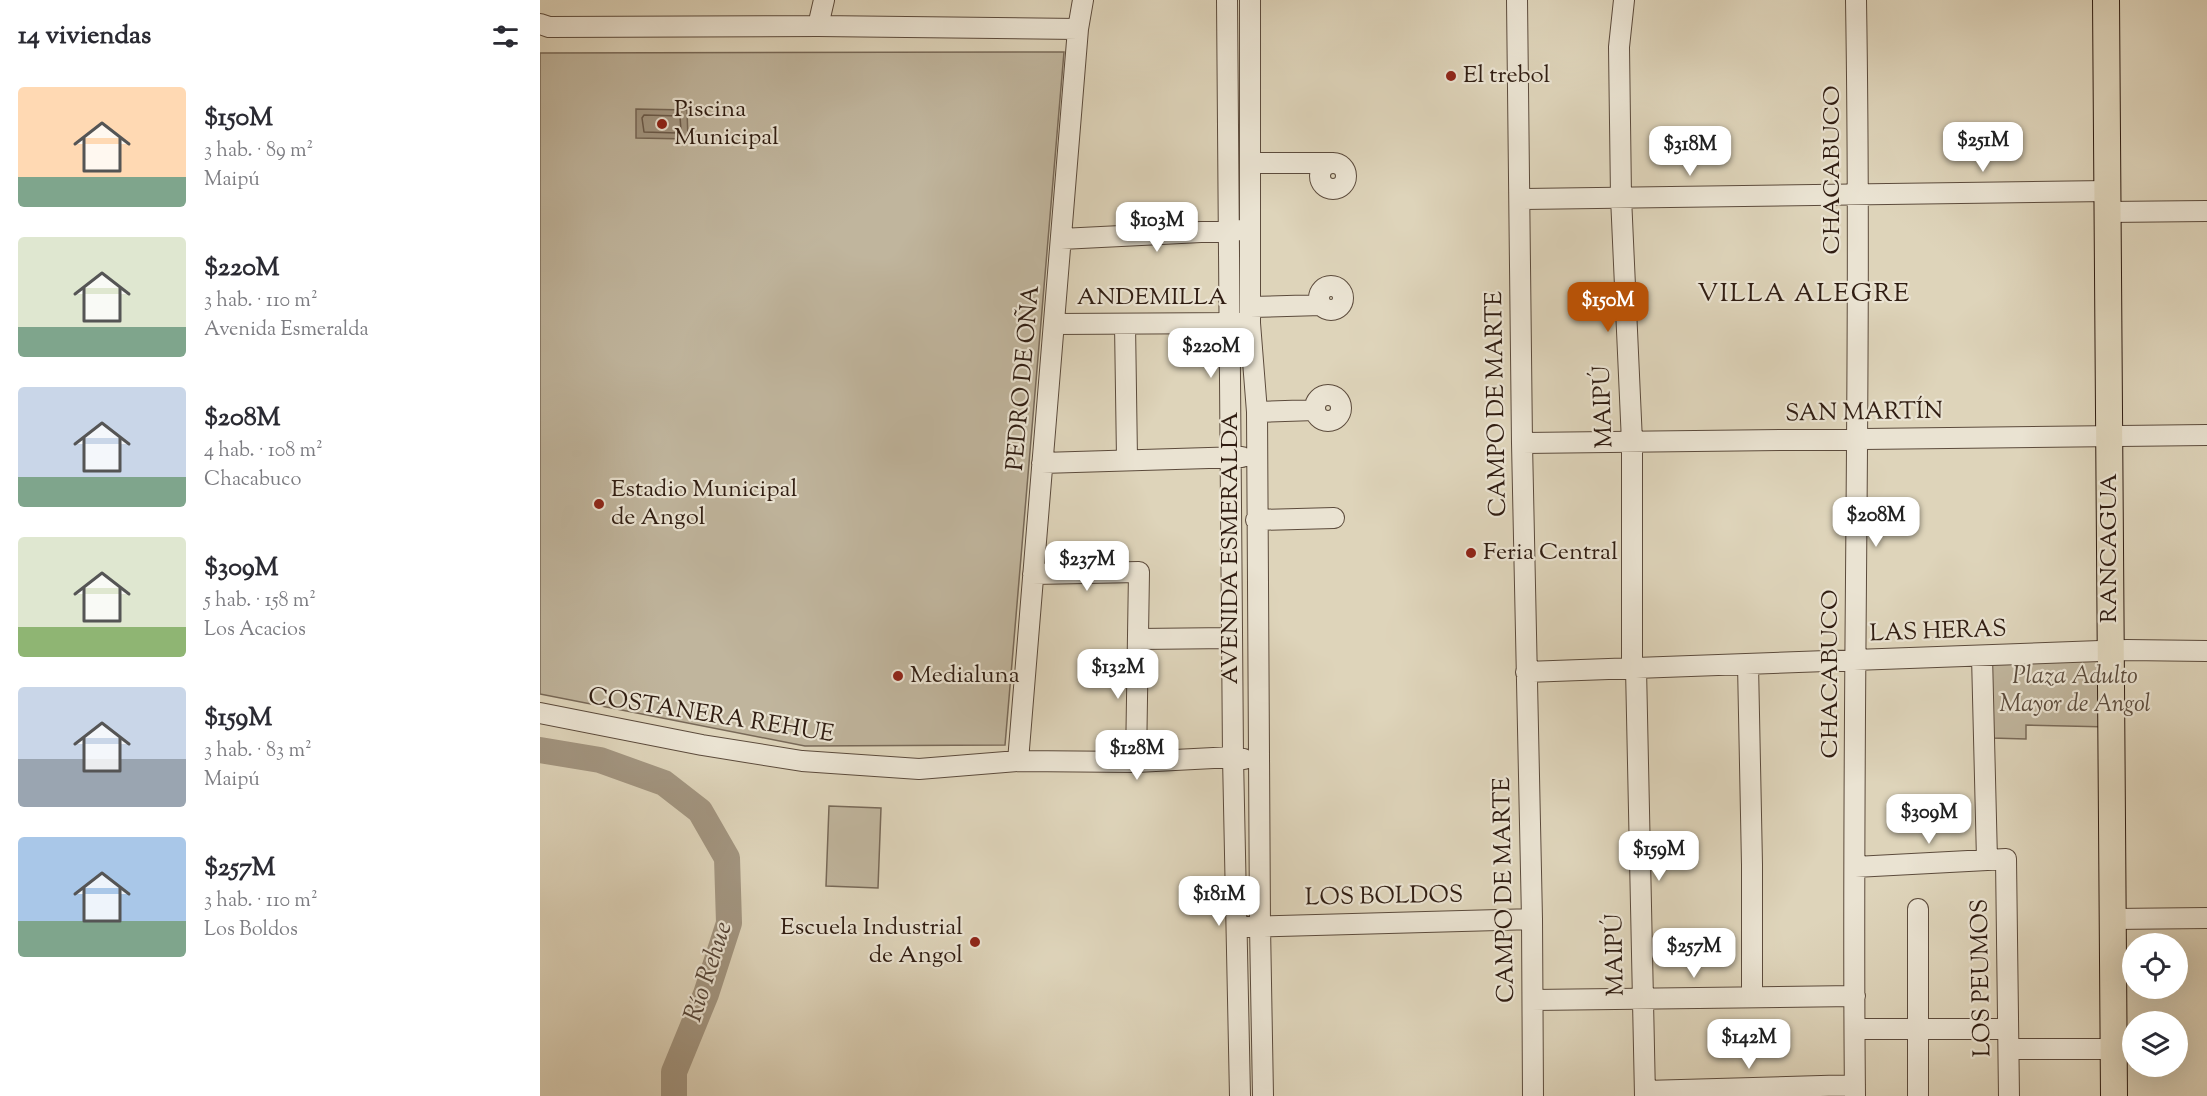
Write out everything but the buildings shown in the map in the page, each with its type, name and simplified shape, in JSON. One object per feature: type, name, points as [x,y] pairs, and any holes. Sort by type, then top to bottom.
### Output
[{"type":"main road","name":"RANCAGUA","points":[[2106,0],[2114,1096]]},
{"type":"street","points":[[818,26],[824,0]]},
{"type":"street","name":"PEDRO DE OÑA","points":[[1018,761],[1078,29],[1083,0]]},
{"type":"street","name":"AVENIDA ESMERALDA","points":[[1227,0],[1233,757],[1240,1096]]},
{"type":"street","name":"AVENIDA ESMERALDA","points":[[1250,0],[1250,315],[1257,411],[1257,654],[1263,1096]]},
{"type":"street","name":"CAMPO DE MARTE","points":[[1517,0],[1533,1096]]},
{"type":"street","name":"MAIPÚ","points":[[1624,0],[1619,47],[1621,197],[1632,442],[1634,668],[1645,1094]]},
{"type":"street","name":"CHACABUCO","points":[[1855,1091],[1859,193],[1856,0]]},
{"type":"street","points":[[540,24],[549,27],[818,26],[1078,29]]},
{"type":"street","points":[[1250,164],[1332,163]]},
{"type":"street","points":[[1520,199],[1859,193],[2107,201],[2207,211]]},
{"type":"street","points":[[1061,239],[1250,230]]},
{"type":"street","name":"ANDEMILLA","points":[[1054,324],[1229,323],[1250,315],[1321,306]]},
{"type":"street","points":[[1125,324],[1127,459]]},
{"type":"street","points":[[1257,411],[1316,410]]},
{"type":"street","name":"SAN MARTÍN","points":[[1522,443],[2207,435]]},
{"type":"street","points":[[1042,463],[1127,459],[1257,458]]},
{"type":"street","points":[[1256,520],[1334,518]]},
{"type":"street","points":[[1034,574],[1139,572],[1136,762]]},
{"type":"street","points":[[1232,617],[1257,618]]},
{"type":"street","points":[[1138,639],[1232,645],[1257,654]]},
{"type":"street","name":"LAS HERAS","points":[[1526,672],[2111,651],[2207,651]]},
{"type":"street","name":"LOS PEUMOS","points":[[1982,656],[2009,1039],[2009,1096]]},
{"type":"street","points":[[1748,664],[1752,997]]},
{"type":"street","name":"COSTANERA REHUE","points":[[540,713],[702,745],[802,761],[919,768],[1018,761],[1136,762],[1233,757],[1259,760]]},
{"type":"street","points":[[1855,867],[1996,860]]},
{"type":"street","points":[[1918,909],[1918,1096]]},
{"type":"street","points":[[2113,919],[2207,918]]},
{"type":"street","name":"LOS BOLDOS","points":[[1238,927],[1532,919]]},
{"type":"street","points":[[1533,1000],[1855,996]]},
{"type":"street","points":[[1855,1029],[1917,1030],[2114,1049]]},
{"type":"street","points":[[1645,1094],[1855,1091]]},
{"type":"green space","points":[[1064,52],[1005,745],[805,746],[540,694],[540,53]]},
{"type":"green space","name":"Plaza Adulto Mayor de Angol","points":[[2110,654],[2110,727],[2026,725],[2026,739],[1991,738],[1991,659]]},
{"type":"green space","points":[[829,806],[881,808],[878,888],[826,886]]},
{"type":"water","name":"Piscina Municipal","points":[[636,109],[687,110],[688,139],[636,138]]},
{"type":"waterway","name":"Río Rehue","points":[[540,750],[600,760],[664,783],[700,811],[727,858],[729,923],[706,994],[674,1072],[674,1096]]},
{"type":"place","name":"El trebol","points":[[1451,76]]},
{"type":"place","name":"Piscina Municipal","points":[[662,124]]},
{"type":"place","name":"Estadio Municipal de Angol","points":[[599,504]]},
{"type":"place","name":"Feria Central","points":[[1471,553]]},
{"type":"place","name":"Medialuna","points":[[898,676]]},
{"type":"place","name":"Escuela Industrial de Angol","points":[[975,942]]},
{"type":"district","name":"VILLA ALEGRE","points":[[1804,294]]}]
